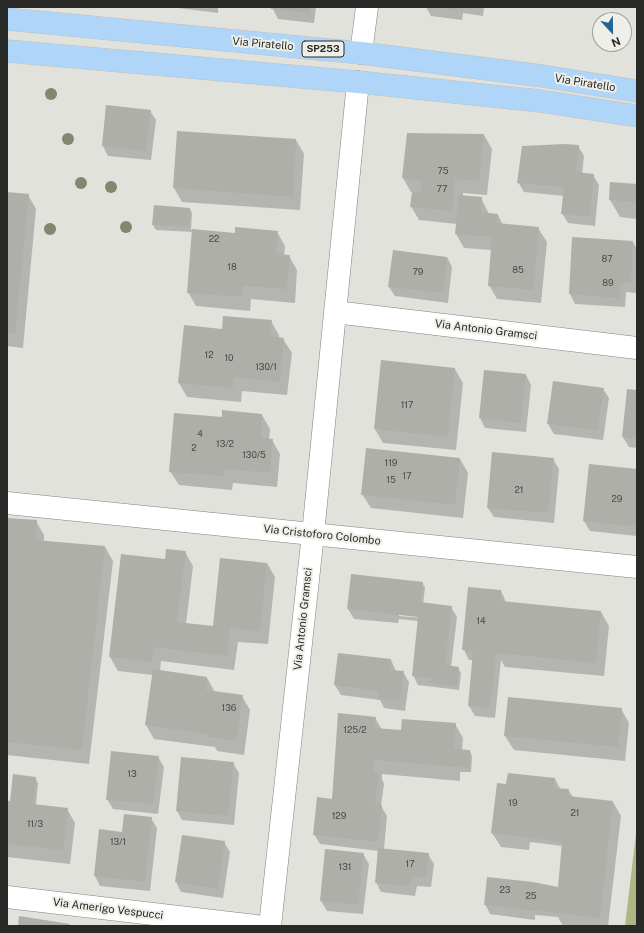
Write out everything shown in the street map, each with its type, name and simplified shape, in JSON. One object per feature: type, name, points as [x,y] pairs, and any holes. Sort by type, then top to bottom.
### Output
[{"type":"main road","name":"Via Piratello","points":[[7,19],[361,52],[542,76],[637,91]]},
{"type":"main road","points":[[7,51],[358,82],[540,102],[637,116]]},
{"type":"street","points":[[361,52],[367,7]]},
{"type":"street","name":"Via Antonio Gramsci","points":[[270,926],[358,82]]},
{"type":"street","name":"Via Antonio Gramsci","points":[[335,312],[637,348]]},
{"type":"street","name":"Via Cristoforo Colombo","points":[[7,503],[637,567]]},
{"type":"street","name":"Via Amerigo Vespucci","points":[[7,897],[256,926]]},
{"type":"green space","points":[[637,825],[637,926],[625,926]]},
{"type":"building","points":[[271,7],[310,7],[309,13],[271,9]]},
{"type":"building","points":[[437,7],[457,7],[457,11]]},
{"type":"building","points":[[106,105],[151,110],[146,151],[102,146]]},
{"type":"building","points":[[177,131],[296,139],[293,197],[173,188]]},
{"type":"building","points":[[407,133],[484,134],[479,181],[455,179],[452,211],[410,207],[412,192],[420,193],[422,181],[402,178]]},
{"type":"building","points":[[565,144],[579,145],[576,172],[594,174],[590,217],[561,214],[564,187],[517,183],[522,146]]},
{"type":"building","points":[[610,182],[637,184],[637,202],[609,200]]},
{"type":"building","points":[[7,192],[29,194],[15,334],[7,333]]},
{"type":"building","points":[[459,195],[482,197],[481,212],[498,214],[497,223],[539,227],[533,290],[488,286],[492,237],[455,234]]},
{"type":"building","points":[[154,205],[190,208],[189,227],[152,225]]},
{"type":"building","points":[[235,227],[278,231],[276,254],[290,255],[287,289],[243,286],[242,297],[187,293],[192,229],[235,233]]},
{"type":"building","points":[[572,237],[633,241],[631,283],[621,283],[620,298],[569,294]]},
{"type":"building","points":[[393,250],[447,257],[443,293],[388,287]]},
{"type":"building","points":[[223,316],[272,320],[270,336],[284,338],[280,382],[234,377],[233,388],[178,383],[184,325],[222,329]]},
{"type":"building","points":[[381,360],[455,368],[448,437],[374,429]]},
{"type":"building","points":[[484,370],[526,374],[521,423],[479,418]]},
{"type":"building","points":[[553,381],[604,388],[598,430],[547,424]]},
{"type":"building","points":[[627,389],[637,390],[637,439],[622,437]]},
{"type":"building","points":[[222,410],[262,414],[261,438],[273,439],[270,473],[225,469],[224,476],[169,472],[174,413],[222,417]]},
{"type":"building","points":[[366,448],[460,458],[455,505],[361,495]]},
{"type":"building","points":[[492,452],[554,458],[548,513],[487,508]]},
{"type":"building","points":[[589,464],[637,469],[637,527],[583,521]]},
{"type":"building","points":[[7,518],[37,520],[35,540],[105,546],[82,750],[7,742]]},
{"type":"building","points":[[166,549],[186,551],[177,622],[213,626],[220,558],[267,563],[260,631],[230,628],[227,656],[153,647],[152,662],[109,657],[121,554],[165,559]]},
{"type":"building","points":[[351,574],[423,582],[420,602],[452,606],[445,665],[459,667],[457,686],[431,683],[431,678],[412,676],[418,617],[347,609]]},
{"type":"building","points":[[468,587],[501,590],[501,601],[601,611],[596,663],[496,653],[490,708],[468,706],[473,651],[462,650]]},
{"type":"building","points":[[338,653],[391,659],[390,670],[404,671],[400,701],[378,698],[379,691],[334,685]]},
{"type":"building","points":[[153,669],[207,677],[206,690],[243,695],[236,741],[208,737],[208,734],[145,725]]},
{"type":"building","points":[[508,697],[622,708],[618,747],[504,736]]},
{"type":"building","points":[[338,713],[376,717],[375,728],[401,730],[402,719],[456,723],[454,749],[470,750],[469,768],[374,760],[373,772],[379,773],[375,804],[382,805],[378,842],[313,835],[317,797],[332,799]]},
{"type":"building","points":[[111,751],[159,756],[153,804],[106,800]]},
{"type":"building","points":[[181,757],[234,762],[228,816],[176,811]]},
{"type":"building","points":[[508,773],[555,778],[554,788],[569,789],[568,796],[613,801],[600,918],[484,905],[487,877],[533,882],[558,887],[562,842],[491,833],[497,783],[506,784]]},
{"type":"building","points":[[13,774],[36,777],[33,804],[68,808],[63,850],[7,844],[7,801],[10,801]]},
{"type":"building","points":[[124,814],[152,817],[145,882],[94,876],[99,829],[122,832]]},
{"type":"building","points":[[182,835],[225,841],[218,889],[175,882]]},
{"type":"building","points":[[378,848],[429,853],[426,878],[412,876],[410,886],[375,883]]},
{"type":"building","points":[[325,849],[364,853],[358,905],[320,901]]},
{"type":"building","points":[[19,916],[70,924],[70,926],[18,926]]}]
